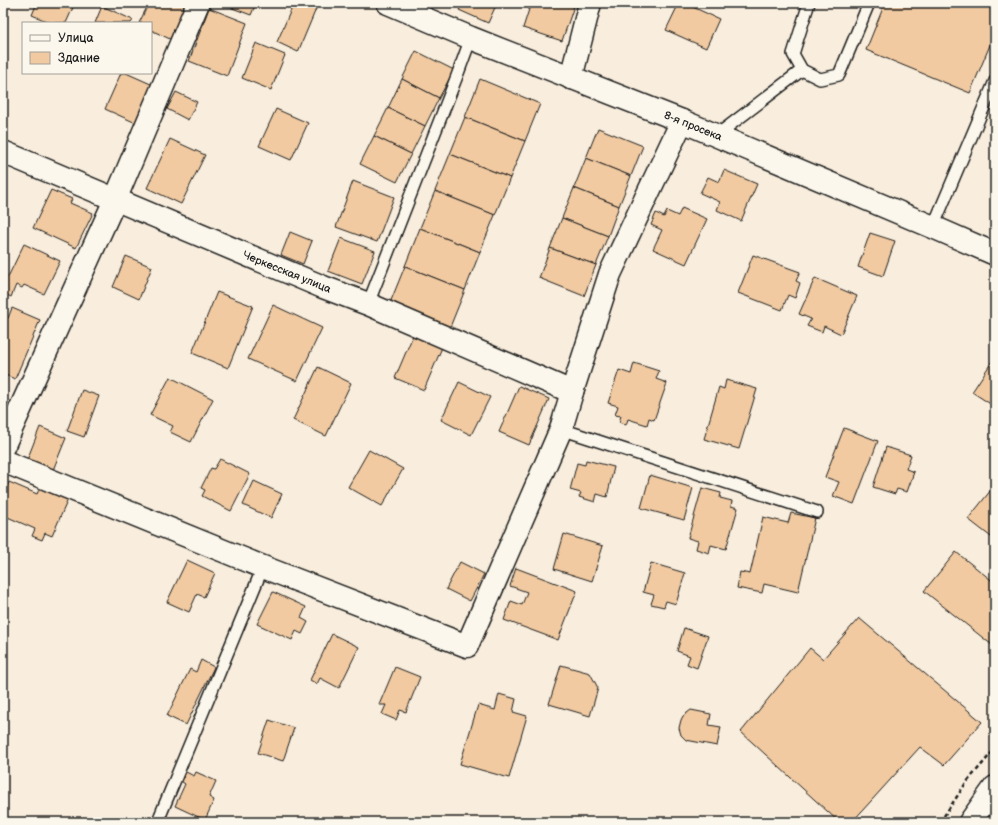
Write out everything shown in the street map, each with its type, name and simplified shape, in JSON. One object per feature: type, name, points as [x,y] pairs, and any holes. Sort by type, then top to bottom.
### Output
[{"type":"street","points":[[3,447],[115,200],[198,3]]},
{"type":"street","name":"8-я просека","points":[[388,3],[470,38],[717,135],[995,254]]},
{"type":"street","points":[[571,78],[590,3]]},
{"type":"street","points":[[3,461],[263,567],[468,646],[561,429],[610,274],[682,121]]},
{"type":"street","name":"Черкесская улица","points":[[3,152],[323,287],[368,304],[572,392]]},
{"type":"street","points":[[970,822],[995,787]]},
{"type":"lane","points":[[809,3],[793,54],[802,70],[820,79],[838,75],[869,3]]},
{"type":"lane","points":[[368,304],[470,38]]},
{"type":"lane","points":[[717,135],[802,70]]},
{"type":"lane","points":[[933,227],[995,81]]},
{"type":"lane","points":[[561,429],[818,512]]},
{"type":"lane","points":[[160,816],[263,567]]},
{"type":"path","points":[[940,822],[966,783],[995,749]]},
{"type":"building","points":[[37,3],[75,3],[66,22],[49,22],[32,15]]},
{"type":"building","points":[[149,3],[189,3],[172,40],[152,30],[152,22],[140,22]]},
{"type":"building","points":[[225,3],[256,3],[251,15],[224,5]]},
{"type":"building","points":[[294,3],[303,3],[316,9],[298,52],[277,42]]},
{"type":"building","points":[[462,3],[497,3],[488,23],[459,10]]},
{"type":"building","points":[[531,3],[575,3],[562,41],[523,28]]},
{"type":"building","points":[[679,3],[684,3],[719,19],[706,48],[666,30]]},
{"type":"building","points":[[885,3],[995,3],[995,33],[970,93],[866,50]]},
{"type":"building","points":[[102,6],[133,20],[132,22],[95,22]]},
{"type":"building","points":[[209,8],[247,23],[227,76],[189,61]]},
{"type":"building","points":[[256,43],[285,55],[271,90],[242,78]]},
{"type":"building","points":[[416,51],[454,70],[439,98],[402,79]]},
{"type":"building","points":[[121,74],[128,74],[153,85],[136,123],[105,109]]},
{"type":"building","points":[[402,79],[439,98],[425,126],[388,108]]},
{"type":"building","points":[[480,79],[540,104],[525,141],[465,117]]},
{"type":"building","points":[[176,92],[197,102],[188,120],[167,109]]},
{"type":"building","points":[[388,108],[425,126],[411,154],[374,136]]},
{"type":"building","points":[[276,109],[308,123],[291,160],[259,146]]},
{"type":"building","points":[[465,117],[525,141],[510,178],[450,154]]},
{"type":"building","points":[[598,128],[643,146],[631,176],[586,158]]},
{"type":"building","points":[[374,136],[411,154],[397,182],[360,164]]},
{"type":"building","points":[[170,139],[205,155],[181,204],[147,188]]},
{"type":"building","points":[[450,154],[510,178],[495,215],[435,191]]},
{"type":"building","points":[[586,158],[631,176],[619,206],[574,188]]},
{"type":"building","points":[[724,170],[757,184],[741,221],[717,210],[720,202],[700,193],[708,177],[719,182]]},
{"type":"building","points":[[353,181],[394,197],[377,242],[336,227]]},
{"type":"building","points":[[574,188],[619,206],[608,236],[562,218]]},
{"type":"building","points":[[51,190],[72,199],[70,203],[93,213],[76,248],[33,228]]},
{"type":"building","points":[[435,191],[495,215],[480,252],[420,228]]},
{"type":"building","points":[[682,208],[707,219],[686,264],[653,249],[662,230],[651,225],[656,213],[664,217],[667,211],[678,216]]},
{"type":"building","points":[[562,218],[608,236],[596,265],[550,248]]},
{"type":"building","points":[[420,228],[480,252],[465,290],[405,266]]},
{"type":"building","points":[[290,232],[312,241],[303,264],[281,255]]},
{"type":"building","points":[[870,233],[895,241],[883,276],[858,267]]},
{"type":"building","points":[[341,238],[375,251],[362,284],[328,271]]},
{"type":"building","points":[[24,244],[60,261],[44,294],[24,285],[22,288],[16,285],[11,297],[3,293],[3,274],[8,277]]},
{"type":"building","points":[[550,248],[596,265],[584,296],[539,278]]},
{"type":"building","points":[[753,255],[800,272],[796,281],[800,283],[795,298],[788,295],[782,310],[738,293]]},
{"type":"building","points":[[126,256],[152,267],[139,299],[113,287]]},
{"type":"building","points":[[405,266],[465,290],[450,327],[390,303]]},
{"type":"building","points":[[815,278],[857,296],[841,334],[824,326],[822,332],[807,326],[811,319],[799,314]]},
{"type":"building","points":[[217,292],[253,306],[228,368],[192,353]]},
{"type":"building","points":[[273,305],[322,328],[297,381],[248,359]]},
{"type":"building","points":[[12,308],[40,320],[15,379],[3,374],[3,320],[8,318]]},
{"type":"building","points":[[414,333],[443,345],[424,390],[395,378]]},
{"type":"building","points":[[995,357],[995,400],[992,405],[972,392]]},
{"type":"building","points":[[634,363],[659,371],[656,379],[667,383],[654,420],[649,418],[647,425],[628,419],[626,425],[619,422],[621,416],[615,415],[618,406],[608,403],[619,370],[631,374]]},
{"type":"building","points":[[318,367],[351,383],[326,436],[293,420]]},
{"type":"building","points":[[170,377],[213,399],[191,442],[170,432],[173,426],[150,415]]},
{"type":"building","points":[[726,380],[757,389],[739,449],[704,439],[719,387],[724,389]]},
{"type":"building","points":[[459,382],[490,397],[471,435],[441,420]]},
{"type":"building","points":[[519,386],[549,399],[529,445],[499,432]]},
{"type":"building","points":[[82,390],[99,396],[84,437],[67,431]]},
{"type":"building","points":[[40,427],[66,438],[53,470],[27,460]]},
{"type":"building","points":[[844,428],[878,441],[854,504],[833,496],[839,482],[825,477]]},
{"type":"building","points":[[886,447],[911,455],[906,469],[914,472],[907,492],[897,489],[895,494],[873,487]]},
{"type":"building","points":[[369,450],[403,469],[382,506],[348,487]]},
{"type":"building","points":[[220,459],[250,474],[231,511],[202,496],[205,490],[201,488],[211,468],[214,469]]},
{"type":"building","points":[[586,460],[614,467],[607,497],[597,494],[595,502],[579,497],[581,493],[570,490],[577,463],[585,465]]},
{"type":"building","points":[[650,475],[693,488],[684,520],[641,508]]},
{"type":"building","points":[[254,481],[282,494],[271,518],[243,505]]},
{"type":"building","points":[[9,482],[37,494],[41,485],[69,497],[52,536],[45,533],[42,540],[32,536],[35,529],[3,515],[3,496]]},
{"type":"building","points":[[995,485],[995,540],[968,519]]},
{"type":"building","points":[[702,488],[721,493],[720,498],[732,501],[731,506],[738,508],[726,549],[711,545],[709,553],[696,549],[698,541],[688,538]]},
{"type":"building","points":[[791,513],[815,518],[798,592],[764,584],[762,593],[737,588],[740,572],[750,574],[763,517],[788,523]]},
{"type":"building","points":[[564,534],[603,546],[592,581],[554,569]]},
{"type":"building","points":[[956,552],[995,583],[995,641],[992,645],[924,591]]},
{"type":"building","points":[[187,560],[215,573],[204,597],[197,594],[189,612],[167,602]]},
{"type":"building","points":[[460,562],[484,574],[470,601],[446,589]]},
{"type":"building","points":[[651,563],[685,573],[676,604],[666,601],[664,607],[651,604],[654,595],[643,592]]},
{"type":"building","points":[[516,568],[577,591],[558,640],[504,620],[511,601],[522,605],[527,592],[510,586]]},
{"type":"building","points":[[273,592],[306,607],[301,618],[308,622],[302,634],[296,631],[292,640],[257,624]]},
{"type":"building","points":[[859,618],[982,722],[944,765],[920,747],[852,822],[839,822],[741,732],[810,648],[823,659]]},
{"type":"building","points":[[684,628],[708,636],[697,668],[687,664],[690,656],[677,651]]},
{"type":"building","points":[[332,634],[359,647],[339,688],[320,678],[317,684],[310,680]]},
{"type":"building","points":[[201,660],[214,667],[186,725],[167,716],[190,669],[196,672]]},
{"type":"building","points":[[561,665],[590,673],[598,688],[590,716],[549,704]]},
{"type":"building","points":[[395,667],[420,677],[406,712],[400,710],[396,720],[382,714],[386,705],[379,705]]},
{"type":"building","points":[[499,694],[516,699],[513,712],[527,716],[509,778],[460,764],[478,705],[495,710]]},
{"type":"building","points":[[691,710],[711,714],[709,725],[721,727],[717,746],[686,740],[681,735],[679,728],[681,720],[683,716]]},
{"type":"building","points":[[269,720],[294,728],[283,761],[258,753]]},
{"type":"building","points":[[186,772],[194,776],[196,772],[216,781],[209,797],[214,800],[205,820],[175,806],[185,784],[182,782]]}]
